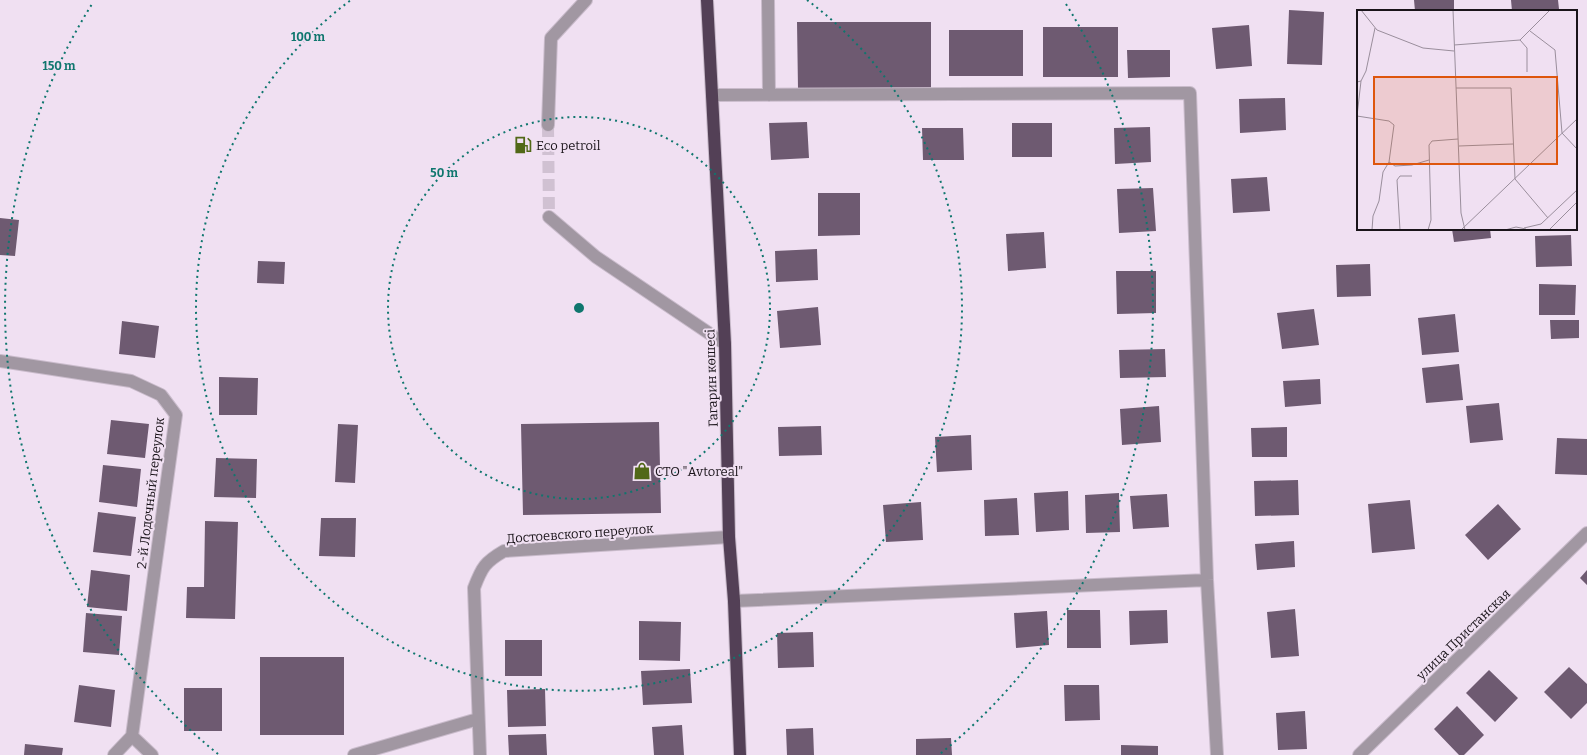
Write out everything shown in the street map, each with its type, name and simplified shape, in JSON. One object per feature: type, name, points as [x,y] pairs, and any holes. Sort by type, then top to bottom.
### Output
[{"type":"highway","name":"Гагарин көшесі","points":[[707,0],[725,344],[730,537],[740,755]]},
{"type":"street","points":[[548,125],[551,38],[586,0]]},
{"type":"street","points":[[768,0],[770,95]]},
{"type":"street","points":[[712,95],[1190,93],[1207,580],[1217,755]]},
{"type":"street","points":[[549,217],[596,257],[725,344]]},
{"type":"street","name":"2-й Лодочный переулок","points":[[0,361],[131,381],[161,395],[176,415],[132,736]]},
{"type":"street","name":"улица Пристанская","points":[[1359,755],[1587,533]]},
{"type":"street","name":"Достоевского переулок","points":[[480,755],[474,588],[480,571],[490,559],[504,551],[730,537]]},
{"type":"street","points":[[734,601],[1207,580]]},
{"type":"street","points":[[354,755],[478,719]]},
{"type":"street","points":[[114,755],[132,736],[152,755]]},
{"type":"building","points":[[1414,0],[1454,0],[1454,10],[1415,10]]},
{"type":"building","points":[[1511,0],[1558,0],[1559,9],[1512,10]]},
{"type":"building","points":[[1289,10],[1324,12],[1322,65],[1287,64]]},
{"type":"building","points":[[797,22],[931,22],[931,89],[798,89]]},
{"type":"building","points":[[1249,25],[1252,66],[1216,69],[1212,28]]},
{"type":"building","points":[[1043,27],[1118,27],[1118,77],[1043,77]]},
{"type":"building","points":[[949,30],[1023,30],[1023,76],[949,76]]},
{"type":"building","points":[[1127,50],[1170,50],[1170,77],[1128,78]]},
{"type":"building","points":[[1285,98],[1286,130],[1240,133],[1239,99]]},
{"type":"building","points":[[807,122],[809,158],[771,160],[769,123]]},
{"type":"building","points":[[1012,123],[1052,123],[1052,157],[1012,157]]},
{"type":"building","points":[[1150,127],[1151,162],[1115,164],[1114,128]]},
{"type":"building","points":[[922,128],[963,128],[964,160],[923,160]]},
{"type":"building","points":[[1267,177],[1270,211],[1233,213],[1231,179]]},
{"type":"building","points":[[1153,188],[1156,231],[1119,233],[1117,189]]},
{"type":"building","points":[[818,193],[860,193],[860,235],[818,236]]},
{"type":"building","points":[[0,218],[19,220],[15,256],[0,255]]},
{"type":"building","points":[[1452,230],[1490,230],[1491,238],[1454,242]]},
{"type":"building","points":[[1044,232],[1046,268],[1008,271],[1006,234]]},
{"type":"building","points":[[1571,235],[1572,266],[1536,267],[1535,236]]},
{"type":"building","points":[[817,249],[818,280],[776,282],[775,251]]},
{"type":"building","points":[[258,261],[285,262],[284,284],[257,283]]},
{"type":"building","points":[[1370,264],[1371,296],[1337,297],[1336,265]]},
{"type":"building","points":[[1116,271],[1156,271],[1156,313],[1117,314]]},
{"type":"building","points":[[1539,284],[1576,285],[1575,315],[1539,315]]},
{"type":"building","points":[[818,307],[821,345],[780,348],[777,311]]},
{"type":"building","points":[[1314,309],[1319,345],[1282,349],[1277,313]]},
{"type":"building","points":[[1455,314],[1459,352],[1422,355],[1418,318]]},
{"type":"building","points":[[1550,320],[1579,320],[1579,338],[1551,339]]},
{"type":"building","points":[[122,321],[159,326],[155,358],[119,354]]},
{"type":"building","points":[[1165,349],[1166,377],[1120,378],[1119,350]]},
{"type":"building","points":[[1459,364],[1463,400],[1426,403],[1422,368]]},
{"type":"building","points":[[219,377],[258,378],[257,415],[219,415]]},
{"type":"building","points":[[1320,379],[1321,404],[1285,407],[1283,381]]},
{"type":"building","points":[[1499,403],[1503,440],[1470,443],[1466,406]]},
{"type":"building","points":[[1159,406],[1161,442],[1122,445],[1120,409]]},
{"type":"building","points":[[111,420],[149,424],[145,458],[107,454]]},
{"type":"building","points":[[659,422],[661,513],[523,515],[521,424]]},
{"type":"building","points":[[338,424],[358,425],[355,483],[335,482]]},
{"type":"building","points":[[821,426],[822,455],[779,456],[778,427]]},
{"type":"building","points":[[1287,427],[1287,457],[1252,457],[1251,428]]},
{"type":"building","points":[[971,435],[972,470],[937,472],[935,437]]},
{"type":"building","points":[[1557,438],[1587,439],[1587,475],[1555,474]]},
{"type":"building","points":[[216,458],[257,459],[256,498],[214,497]]},
{"type":"building","points":[[103,465],[141,469],[137,507],[99,502]]},
{"type":"building","points":[[1298,480],[1299,515],[1255,516],[1254,481]]},
{"type":"building","points":[[1068,491],[1069,530],[1036,532],[1034,493]]},
{"type":"building","points":[[1119,493],[1120,532],[1086,533],[1085,495]]},
{"type":"building","points":[[1167,494],[1169,527],[1133,529],[1130,496]]},
{"type":"building","points":[[1017,498],[1019,535],[985,536],[984,500]]},
{"type":"building","points":[[1410,500],[1415,549],[1372,553],[1368,504]]},
{"type":"building","points":[[921,502],[923,540],[886,542],[883,505]]},
{"type":"building","points":[[1498,504],[1521,529],[1488,560],[1465,535]]},
{"type":"building","points":[[98,512],[136,517],[131,556],[93,552]]},
{"type":"building","points":[[321,518],[356,518],[355,557],[319,556]]},
{"type":"building","points":[[205,521],[238,522],[235,619],[186,618],[187,587],[204,587]]},
{"type":"building","points":[[1294,541],[1295,567],[1257,570],[1255,544]]},
{"type":"building","points":[[91,570],[130,575],[127,611],[87,607]]},
{"type":"building","points":[[1587,570],[1587,585],[1580,578]]},
{"type":"building","points":[[1295,609],[1299,656],[1271,658],[1267,612]]},
{"type":"building","points":[[1067,610],[1100,610],[1101,648],[1067,648]]},
{"type":"building","points":[[1167,610],[1168,643],[1130,645],[1129,611]]},
{"type":"building","points":[[1047,611],[1049,645],[1016,648],[1014,613]]},
{"type":"building","points":[[86,613],[122,616],[119,655],[83,652]]},
{"type":"building","points":[[639,621],[681,622],[680,661],[639,660]]},
{"type":"building","points":[[813,632],[814,667],[778,668],[777,633]]},
{"type":"building","points":[[505,640],[542,640],[542,676],[505,676]]},
{"type":"building","points":[[260,657],[344,657],[344,735],[260,735]]},
{"type":"building","points":[[1569,667],[1587,684],[1587,703],[1571,719],[1544,692]]},
{"type":"building","points":[[690,669],[692,703],[643,705],[641,671]]},
{"type":"building","points":[[1489,670],[1518,698],[1495,722],[1466,693]]},
{"type":"building","points":[[79,685],[115,690],[111,727],[74,722]]},
{"type":"building","points":[[1064,685],[1099,685],[1100,720],[1065,721]]},
{"type":"building","points":[[184,688],[222,688],[222,731],[184,731]]},
{"type":"building","points":[[545,689],[546,726],[508,727],[507,690]]},
{"type":"building","points":[[1457,706],[1484,735],[1464,755],[1459,755],[1434,729]]},
{"type":"building","points":[[1305,711],[1307,749],[1278,750],[1276,713]]},
{"type":"building","points":[[682,725],[684,755],[654,755],[652,727]]},
{"type":"building","points":[[813,728],[814,755],[787,755],[786,729]]},
{"type":"building","points":[[546,734],[547,755],[509,755],[508,735]]},
{"type":"building","points":[[951,738],[952,755],[916,755],[916,739]]},
{"type":"building","points":[[25,744],[63,748],[62,755],[24,755]]},
{"type":"building","points":[[1121,745],[1158,746],[1158,755],[1121,755]]},
{"type":"tunnel","points":[[548,125],[549,217]]},
{"type":"place","name":"Eco petroil","points":[[523,145]]},
{"type":"place","name":"СТО \"Avtoreal\"","points":[[642,471]]}]
